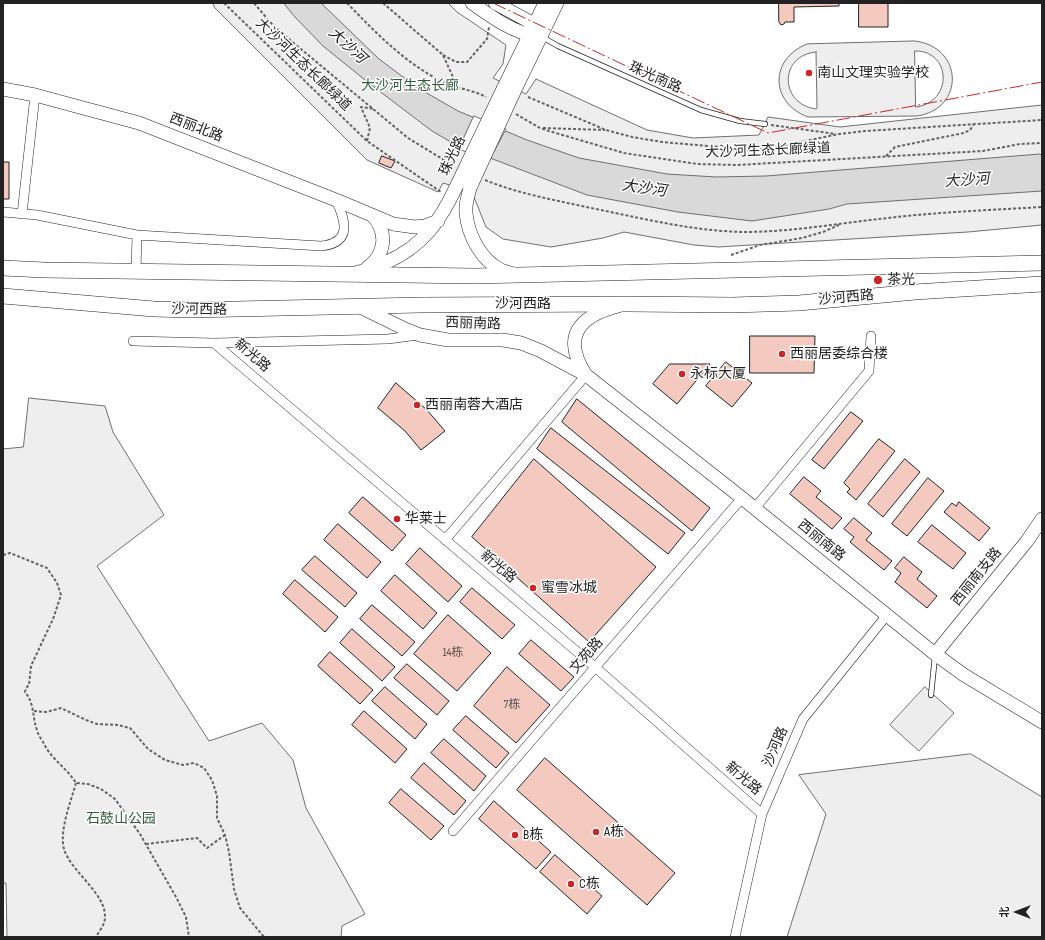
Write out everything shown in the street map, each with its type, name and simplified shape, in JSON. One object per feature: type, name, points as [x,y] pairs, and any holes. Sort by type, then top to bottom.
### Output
[{"type":"main road","name":"沙河西路","points":[[3,268],[475,276],[1042,263]]},
{"type":"main road","name":"沙河西路","points":[[3,296],[147,308],[191,310],[358,306],[629,304],[732,305],[799,303],[915,292],[1042,284]]},
{"type":"street","points":[[472,3],[501,22],[535,32]]},
{"type":"street","points":[[495,3],[535,32]]},
{"type":"street","name":"珠光路","points":[[342,274],[362,272],[394,259],[410,250],[427,235],[438,221],[450,199],[464,185],[535,32],[545,3]]},
{"type":"street","name":"珠光路","points":[[535,32],[557,3]]},
{"type":"street","name":"西丽北路","points":[[3,89],[35,95],[139,123],[336,200],[393,224],[404,226],[425,226],[438,221]]},
{"type":"street","points":[[22,214],[35,95]]},
{"type":"street","name":"珠光路","points":[[464,185],[467,200],[466,212],[471,232],[480,252],[490,263],[502,271],[518,275]]},
{"type":"street","points":[[3,212],[37,215],[138,235],[321,246],[339,242],[344,230],[344,221],[336,200]]},
{"type":"street","points":[[362,272],[378,258],[383,242],[381,227],[372,215]]},
{"type":"street","points":[[136,271],[138,235]]},
{"type":"street","name":"西丽南路","points":[[586,375],[579,365],[575,354],[576,335],[580,326],[586,319],[598,313],[629,304]]},
{"type":"street","name":"西丽南路","points":[[358,306],[420,335],[448,340],[503,340],[521,343],[541,351],[586,375],[755,508],[935,654],[964,676],[1042,722]]},
{"type":"street","points":[[133,341],[214,343],[388,339],[420,335]]},
{"type":"street","points":[[755,508],[869,371],[871,336]]},
{"type":"street","name":"新光路","points":[[214,343],[595,667],[762,814]]},
{"type":"street","points":[[445,540],[586,375]]},
{"type":"street","name":"文苑路","points":[[453,831],[742,498]]},
{"type":"street","name":"西丽南支路","points":[[935,654],[1027,541],[1042,519]]},
{"type":"street","name":"沙河路","points":[[735,937],[762,814],[803,719],[887,615]]},
{"type":"lane","name":"珠光南路","points":[[535,32],[558,46],[701,110],[734,119],[765,124]]},
{"type":"lane","points":[[931,695],[935,654]]},
{"type":"path","name":"大沙河生态长廊绿道","points":[[224,3],[367,141],[450,199]]},
{"type":"path","name":"大沙河生态长廊绿道","points":[[254,3],[270,22],[284,35],[408,138],[444,161],[459,168]]},
{"type":"path","points":[[347,3],[383,39],[412,64],[442,82],[458,88],[473,91],[487,98]]},
{"type":"path","points":[[383,3],[443,55],[456,62],[467,62],[487,39],[492,16]]},
{"type":"path","points":[[443,55],[458,88]]},
{"type":"path","points":[[528,97],[606,130],[649,141],[749,150],[766,149],[839,134],[898,128],[1042,120]]},
{"type":"path","name":"大沙河生态长廊绿道","points":[[367,141],[370,128],[361,107],[375,110]]},
{"type":"path","name":"大沙河生态长廊绿道","points":[[512,112],[540,128],[574,139],[624,153],[697,164],[737,165],[983,150],[1042,142]]},
{"type":"path","points":[[765,124],[839,134]]},
{"type":"path","points":[[885,156],[895,148],[964,134],[970,130],[974,124]]},
{"type":"path","points":[[540,128],[606,130]]},
{"type":"path","points":[[479,177],[509,188],[549,199],[638,218],[700,228],[735,231],[767,231],[916,215],[1042,207]]},
{"type":"path","points":[[731,255],[760,245],[812,236],[840,224]]},
{"type":"path","points":[[3,555],[10,553],[47,568],[57,583],[61,595],[53,619],[31,666],[30,685],[26,688],[25,692],[30,697],[37,730],[45,747],[54,759],[72,776],[76,783],[63,833],[64,849],[71,862],[100,898],[104,908],[104,923],[96,937]]},
{"type":"path","points":[[34,711],[46,712],[61,708],[97,724],[118,725],[130,728],[148,749],[166,760],[183,765],[194,763],[204,768],[212,780],[217,796],[218,818],[225,835],[234,888],[240,908],[264,937]]},
{"type":"path","points":[[76,783],[88,784],[101,789],[116,799],[146,844],[176,897],[186,917],[189,937]]},
{"type":"path","points":[[146,844],[197,838],[207,848],[225,835]]},
{"type":"green space","name":"大沙河生态长廊","points":[[213,3],[448,3],[457,12],[506,45],[503,64],[493,78],[526,94],[536,79],[647,130],[693,138],[759,135],[768,117],[840,127],[1042,105],[1042,225],[968,232],[718,247],[694,245],[624,232],[603,238],[551,247],[503,239],[486,227],[472,192],[443,183],[438,192],[367,160],[215,8]]},
{"type":"green space","points":[[915,41],[931,46],[943,54],[950,66],[952,78],[950,91],[944,102],[933,111],[917,116],[808,117],[795,110],[786,102],[781,92],[779,81],[781,70],[786,60],[795,51],[807,44]],"holes":[[[915,51],[927,53],[936,59],[941,67],[943,77],[942,87],[937,96],[928,103],[916,107]],[[816,52],[817,108],[816,109],[804,105],[795,98],[790,90],[788,80],[790,70],[795,61],[804,55]]]},
{"type":"green space","name":"石鼓山公园","points":[[29,398],[105,406],[113,432],[164,515],[97,566],[209,741],[262,723],[293,760],[306,808],[365,914],[342,926],[341,937],[7,937],[6,883],[3,883],[3,449],[23,447]]},
{"type":"green space","points":[[971,754],[1042,797],[1042,937],[787,937],[826,814],[799,775]]},
{"type":"shaded area","points":[[925,687],[954,713],[919,751],[890,725]]},
{"type":"water","name":"大沙河","points":[[284,3],[321,3],[379,59],[418,88],[458,111],[527,140],[579,158],[667,174],[716,177],[766,176],[1040,154],[1042,156],[1042,191],[847,204],[829,209],[752,221],[678,212],[587,195],[456,145],[432,131],[323,46],[294,16]]},
{"type":"pier","points":[[474,116],[506,129],[489,161],[459,149]]},
{"type":"building","points":[[779,3],[839,3],[839,6],[794,7],[794,22],[785,22],[781,25],[779,22]]},
{"type":"building","points":[[859,3],[888,3],[888,27],[859,27]]},
{"type":"building","points":[[382,156],[395,161],[391,168],[379,163]]},
{"type":"building","points":[[3,162],[9,162],[9,199],[3,199]]},
{"type":"building","name":"西丽居委综合楼","points":[[750,336],[815,336],[814,373],[750,373]]},
{"type":"building","points":[[726,362],[752,383],[732,407],[706,386]]},
{"type":"building","name":"永标大厦","points":[[670,364],[710,364],[677,404],[653,384]]},
{"type":"building","points":[[396,383],[427,410],[445,431],[421,450],[405,431],[378,408]]},
{"type":"building","points":[[577,399],[710,508],[692,531],[562,422]]},
{"type":"building","points":[[851,412],[863,421],[824,469],[812,460]]},
{"type":"building","points":[[551,428],[685,533],[668,554],[537,449]]},
{"type":"building","points":[[879,439],[895,451],[856,500],[847,492],[850,489],[844,483]]},
{"type":"building","points":[[534,459],[656,567],[589,642],[472,537]]},
{"type":"building","points":[[905,459],[920,472],[883,517],[868,504]]},
{"type":"building","points":[[804,477],[821,491],[816,497],[842,518],[832,529],[790,494]]},
{"type":"building","points":[[928,478],[944,491],[907,536],[892,524]]},
{"type":"building","points":[[363,497],[406,535],[392,551],[349,513]]},
{"type":"building","points":[[959,502],[990,528],[979,541],[944,512],[952,503],[956,506]]},
{"type":"building","points":[[854,518],[872,533],[866,540],[892,561],[884,570],[850,542],[854,537],[844,529]]},
{"type":"building","points":[[338,524],[381,562],[367,578],[324,540]]},
{"type":"building","points":[[932,525],[966,553],[953,569],[918,542]]},
{"type":"building","points":[[420,548],[462,586],[448,602],[406,564]]},
{"type":"building","points":[[315,556],[357,593],[345,607],[302,570]]},
{"type":"building","points":[[904,557],[922,572],[917,579],[937,596],[927,608],[895,582],[901,573],[895,568]]},
{"type":"building","points":[[395,575],[437,613],[423,629],[381,591]]},
{"type":"building","points":[[295,580],[338,617],[325,632],[283,594]]},
{"type":"building","points":[[472,588],[515,625],[502,639],[460,602]]},
{"type":"building","points":[[372,605],[415,642],[402,656],[360,619]]},
{"type":"building","points":[[448,615],[491,653],[457,691],[414,654]]},
{"type":"building","points":[[352,629],[395,667],[382,681],[340,643]]},
{"type":"building","points":[[531,640],[574,677],[561,691],[519,654]]},
{"type":"building","points":[[330,652],[373,690],[360,704],[318,666]]},
{"type":"building","points":[[407,664],[449,701],[437,715],[394,678]]},
{"type":"building","points":[[507,667],[550,705],[516,743],[474,706]]},
{"type":"building","points":[[385,687],[427,724],[415,739],[372,701]]},
{"type":"building","points":[[364,711],[407,749],[395,763],[352,725]]},
{"type":"building","points":[[466,716],[509,753],[496,768],[453,730]]},
{"type":"building","points":[[444,739],[486,776],[474,791],[431,753]]},
{"type":"building","name":"A栋","points":[[545,758],[675,873],[647,905],[517,790]]},
{"type":"building","points":[[424,763],[466,801],[454,815],[411,778]]},
{"type":"building","points":[[401,789],[444,826],[431,840],[389,803]]},
{"type":"building","name":"B栋","points":[[494,801],[551,852],[536,869],[479,819]]},
{"type":"building","name":"C栋","points":[[555,855],[602,896],[587,914],[540,872]]},
{"type":"power","points":[[493,3],[768,133],[1042,82]]},
{"type":"place","name":"南山文理实验学校","points":[[809,73]]},
{"type":"place","name":"茶光","points":[[878,280]]},
{"type":"place","name":"西丽居委综合楼","points":[[782,354]]},
{"type":"place","name":"永标大厦","points":[[682,374]]},
{"type":"place","name":"西丽南蓉大酒店","points":[[417,405]]},
{"type":"place","name":"华莱士","points":[[397,519]]},
{"type":"place","name":"蜜雪冰城","points":[[533,588]]},
{"type":"place","name":"A栋","points":[[596,832]]},
{"type":"place","name":"B栋","points":[[515,835]]},
{"type":"place","name":"C栋","points":[[571,884]]}]
